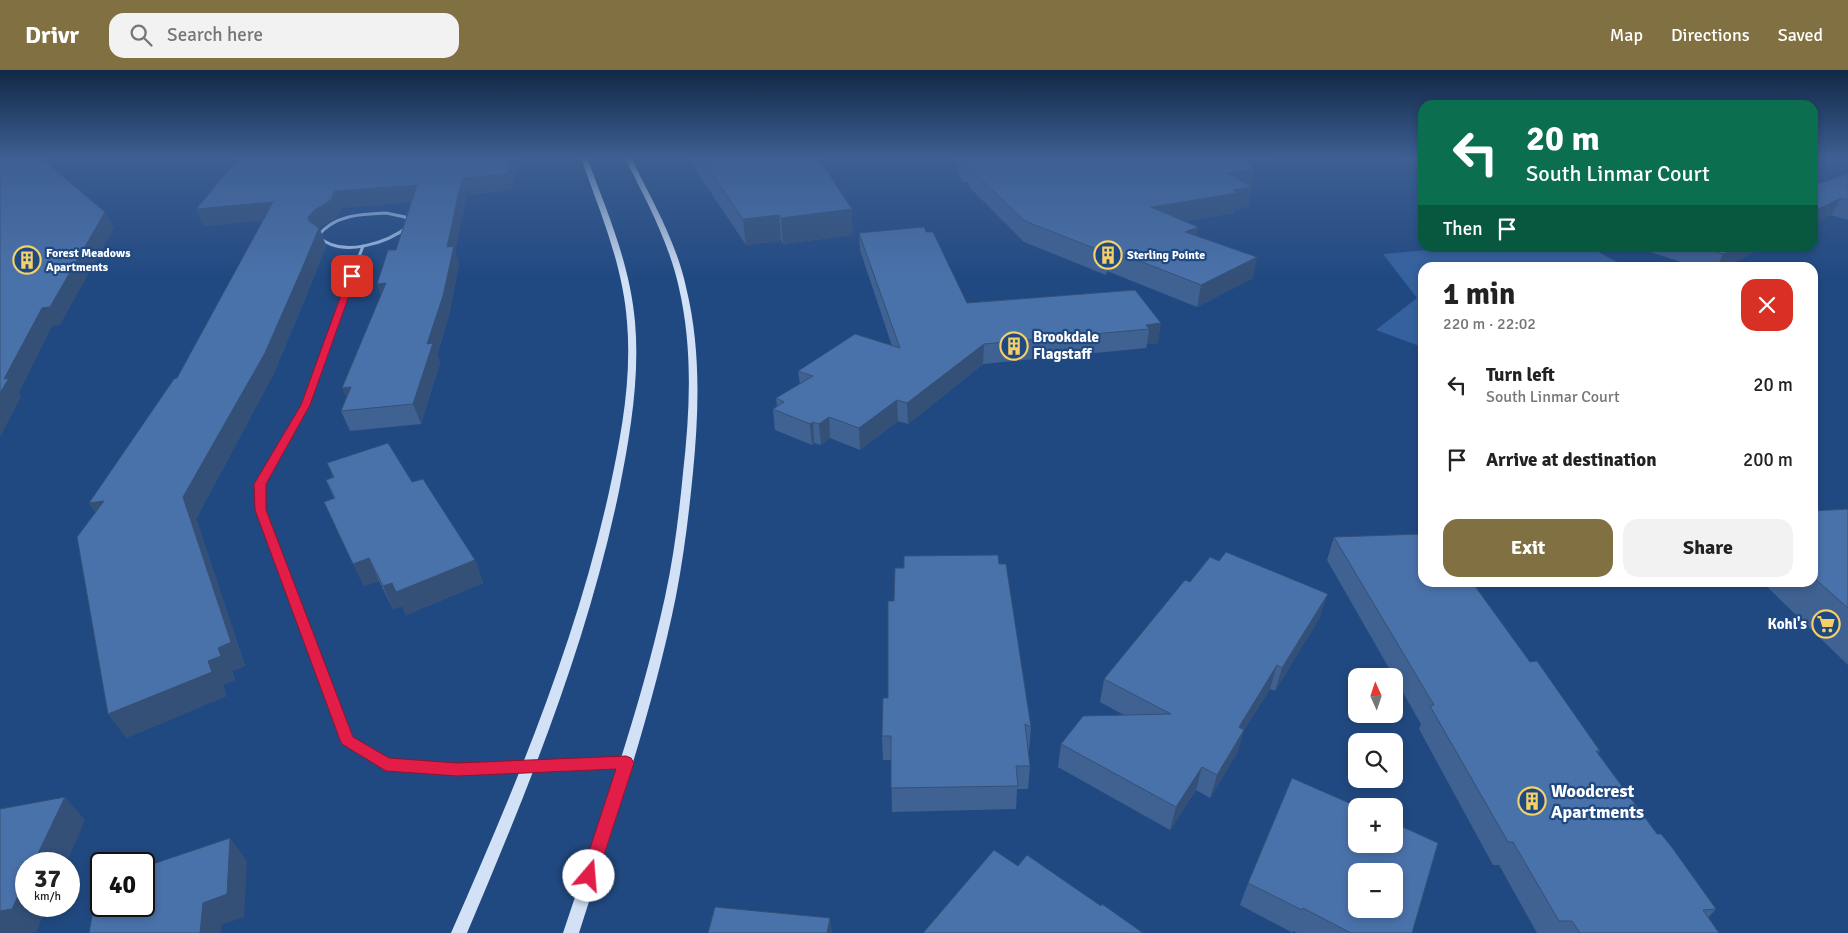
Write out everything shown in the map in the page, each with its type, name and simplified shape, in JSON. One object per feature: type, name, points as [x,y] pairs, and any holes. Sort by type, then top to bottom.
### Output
[{"type":"street","points":[[459,933],[531,765],[590,592],[614,492],[629,412],[632,353],[629,304],[619,252],[599,198]]},
{"type":"street","points":[[571,933],[626,763],[667,611],[679,546],[689,465],[693,388],[692,350],[683,287],[658,218],[648,198]]},
{"type":"street","points":[[391,214],[405,217],[409,221],[410,225],[406,231],[397,236],[363,246],[329,245],[321,241],[318,236],[322,230],[330,225],[357,216],[391,214]]},
{"type":"street","points":[[363,246],[306,405],[260,484],[261,510],[347,740],[386,764],[457,770],[531,765],[626,763]]},
{"type":"shaded area","points":[[1418,251],[1598,252],[1617,262],[1418,262],[1418,346],[1376,330],[1417,298],[1383,254]]},
{"type":"building","points":[[0,198],[89,198],[105,212],[50,307],[42,308],[4,379],[9,378],[0,393]]},
{"type":"building","points":[[205,198],[332,198],[308,217],[309,221],[319,228],[265,353],[183,497],[231,642],[218,648],[221,656],[208,661],[212,672],[108,714],[77,537],[104,501],[89,503],[174,379],[177,378],[273,202],[196,209]]},
{"type":"building","points":[[413,198],[458,198],[447,247],[454,246],[443,296],[427,344],[433,343],[413,404],[341,411],[351,387],[342,388],[386,283],[377,284],[388,250],[396,250]]},
{"type":"building","points":[[729,198],[845,198],[852,209],[781,218],[779,215],[743,219]]},
{"type":"building","points":[[1001,198],[1205,198],[1151,207],[1198,227],[1185,232],[1257,257],[1201,285],[1104,247],[1109,254],[1025,221]]},
{"type":"building","points":[[1818,198],[1840,198],[1818,209]]},
{"type":"building","name":"Brookdale Flagstaff","points":[[924,227],[926,232],[933,232],[967,303],[1135,290],[1161,323],[1146,325],[1149,329],[984,344],[907,403],[897,400],[859,428],[829,417],[819,424],[813,422],[810,424],[773,409],[784,402],[776,398],[813,376],[798,371],[855,334],[900,348],[859,233]]},
{"type":"building","points":[[388,443],[412,482],[423,479],[475,560],[396,592],[392,583],[383,586],[369,558],[353,564],[324,502],[335,498],[326,480],[334,477],[327,463]]},
{"type":"building","points":[[1848,509],[1848,608],[1818,581],[1818,511]]},
{"type":"building","points":[[1418,534],[1418,587],[1476,587],[1530,662],[1537,661],[1600,751],[1596,751],[1657,834],[1661,834],[1671,846],[1716,909],[1703,910],[1719,933],[1580,933],[1572,921],[1559,921],[1513,842],[1508,842],[1430,706],[1434,705],[1334,537]]},
{"type":"building","points":[[1226,552],[1328,594],[1282,668],[1277,665],[1239,727],[1244,730],[1217,775],[1202,767],[1176,807],[1061,744],[1083,716],[1171,714],[1104,679],[1185,580],[1190,582],[1210,557],[1219,561]]},
{"type":"building","points":[[998,555],[999,564],[1006,564],[1031,727],[1025,724],[1030,766],[1016,766],[1018,786],[891,788],[891,736],[882,736],[883,698],[888,698],[888,601],[894,601],[895,568],[904,568],[904,556]]},
{"type":"building","points":[[1292,778],[1348,802],[1348,853],[1403,853],[1403,827],[1438,843],[1412,933],[1351,933],[1303,908],[1302,910],[1248,883]]},
{"type":"building","points":[[65,797],[39,852],[15,852],[15,903],[12,909],[0,911],[0,809]]},
{"type":"building","points":[[230,838],[227,894],[203,903],[200,933],[89,933],[92,917],[155,917],[155,863]]},
{"type":"building","points":[[994,850],[1018,866],[1027,855],[1143,933],[923,933]]},
{"type":"building","points":[[715,907],[830,918],[827,933],[708,933]]},
{"type":"place","name":"Sterling Pointe","points":[[1108,255]]},
{"type":"place","name":"Forest Meadows Apartments","points":[[27,260]]},
{"type":"place","name":"Brookdale Flagstaff","points":[[1014,346]]},
{"type":"place","name":"Kohl's","points":[[1826,624]]},
{"type":"place","name":"Woodcrest Apartments","points":[[1532,801]]},
{"type":"route","points":[[352,276],[306,405],[260,484],[261,510],[347,740],[386,764],[457,770],[531,765],[626,763],[589,876]]}]
